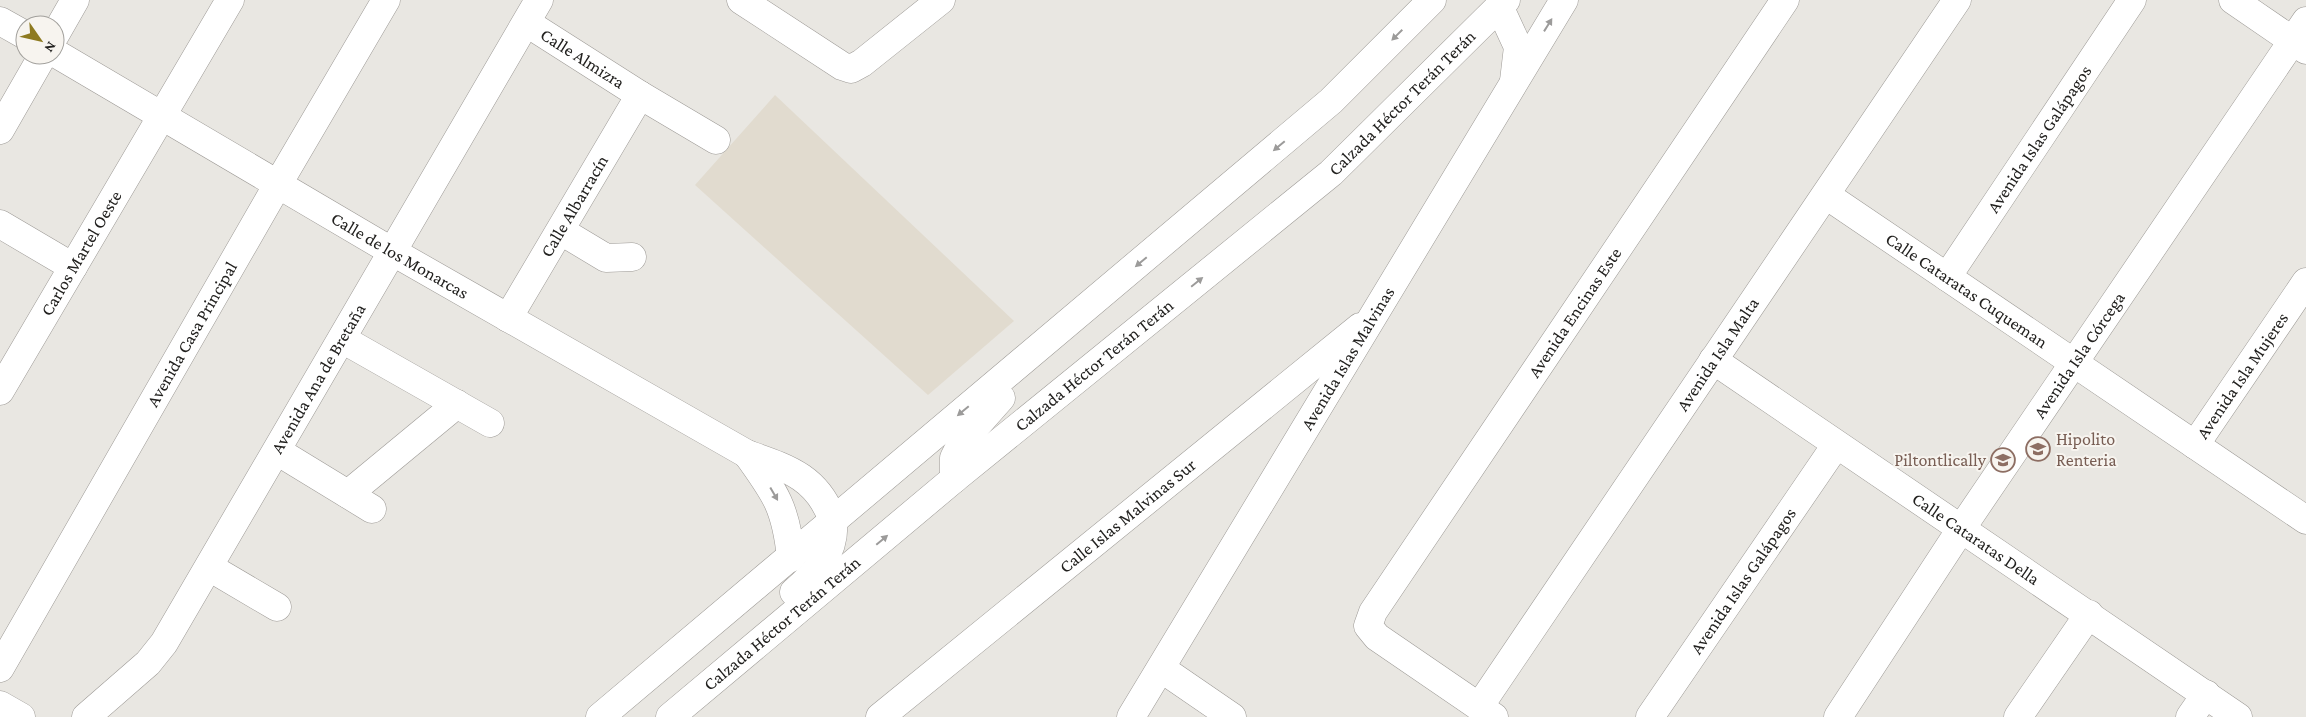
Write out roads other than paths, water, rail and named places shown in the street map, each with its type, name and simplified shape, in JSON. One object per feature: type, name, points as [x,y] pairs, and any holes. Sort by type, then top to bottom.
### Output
[{"type":"street","points":[[65,18],[75,0]]},
{"type":"street","name":"Carlos Martel Oeste","points":[[2,385],[164,115],[230,0]]},
{"type":"street","name":"Avenida Casa Principal","points":[[0,668],[386,0]]},
{"type":"street","points":[[741,0],[842,66],[851,69],[862,63],[941,0]]},
{"type":"street","points":[[600,717],[1331,101],[1432,0]]},
{"type":"street","name":"Avenida Islas Malvinas","points":[[1131,717],[1162,669],[1564,0]]},
{"type":"street","name":"Avenida Encinas Este","points":[[1486,712],[1377,637],[1368,626],[1373,612],[1785,0]]},
{"type":"street","name":"Avenida Isla Malta","points":[[1486,712],[1713,360],[1957,0]]},
{"type":"street","name":"Avenida Islas Galápagos","points":[[1947,277],[2132,0]]},
{"type":"street","points":[[2233,0],[2301,37]]},
{"type":"street","points":[[1503,4],[1518,47],[1514,81]]},
{"type":"street","name":"Calzada Héctor Terán Terán","points":[[670,717],[954,479],[1331,174],[1503,4]]},
{"type":"street","name":"Calle Almizra","points":[[533,11],[640,95],[716,140]]},
{"type":"street","name":"Avenida Ana de Bretaña","points":[[86,717],[148,663],[164,643],[533,11]]},
{"type":"street","points":[[0,21],[15,29]]},
{"type":"street","name":"Avenida Isla Córcega","points":[[1838,717],[1961,528],[2073,362],[2301,37]]},
{"type":"street","name":"Calle de los Monarcas","points":[[65,59],[164,115],[393,252],[747,454],[790,470],[802,477],[817,491],[827,505],[833,521]]},
{"type":"street","points":[[0,130],[37,65]]},
{"type":"street","name":"Calle Albarracín","points":[[508,318],[640,95]]},
{"type":"street","name":"Calle Cataratas Cuqueman","points":[[1826,195],[2306,520]]},
{"type":"street","points":[[0,224],[73,267]]},
{"type":"street","points":[[561,231],[606,258],[632,257]]},
{"type":"street","name":"Avenida Isla Mujeres","points":[[2195,445],[2306,282]]},
{"type":"street","name":"Calle Islas Malvinas Sur","points":[[880,717],[1375,315]]},
{"type":"street","points":[[342,339],[490,423]]},
{"type":"street","points":[[954,479],[954,458],[962,442],[1027,369],[1046,342]]},
{"type":"street","name":"Calle Cataratas Della","points":[[1713,360],[2238,717]]},
{"type":"street","points":[[348,494],[456,404]]},
{"type":"street","name":"Avenida Islas Galápagos","points":[[1650,717],[1836,445]]},
{"type":"street","points":[[277,451],[372,508]]},
{"type":"street","name":"Calle de los Monarcas","points":[[747,454],[781,506],[788,528],[790,558]]},
{"type":"street","points":[[742,656],[751,636],[765,618],[813,576],[824,561],[834,534],[833,521]]},
{"type":"street","points":[[209,567],[277,607]]},
{"type":"street","points":[[2018,717],[2089,614]]},
{"type":"street","points":[[1162,669],[1232,717]]},
{"type":"street","points":[[2190,717],[2206,694]]},
{"type":"street","points":[[0,705],[21,717]]},
{"type":"place","name":"Hipolito Renteria","points":[[2038,449]]},
{"type":"place","name":"Piltontlically","points":[[2003,460]]}]
